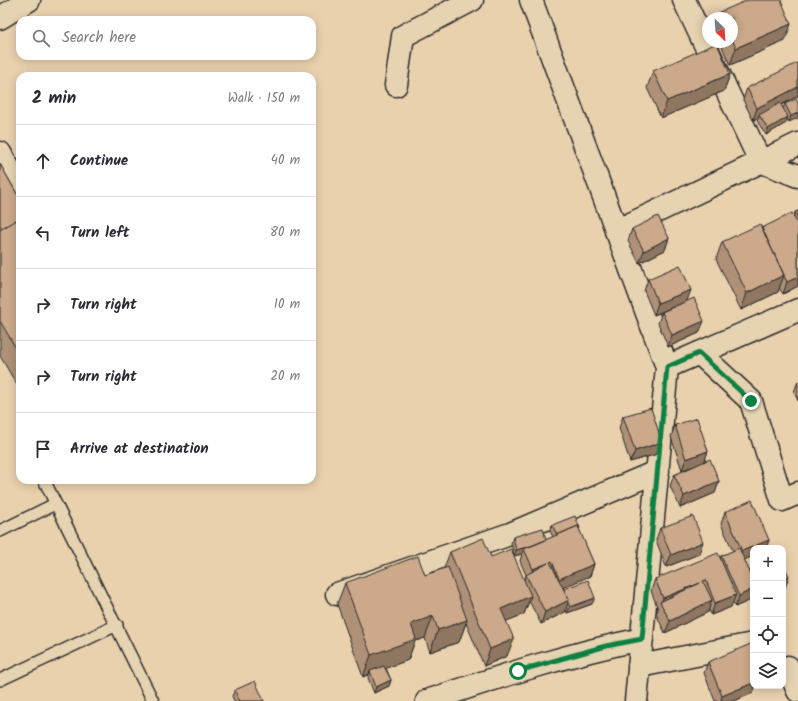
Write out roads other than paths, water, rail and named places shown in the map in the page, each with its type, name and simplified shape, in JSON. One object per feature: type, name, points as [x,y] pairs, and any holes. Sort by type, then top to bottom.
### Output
[{"type":"street","points":[[0,18],[29,0]]},
{"type":"street","points":[[396,85],[403,36],[472,0]]},
{"type":"street","points":[[531,0],[667,367],[636,701]]},
{"type":"street","points":[[684,0],[760,162],[798,176]]},
{"type":"street","points":[[616,231],[798,144]]},
{"type":"street","points":[[0,153],[16,180]]},
{"type":"street","points":[[667,367],[798,310]]},
{"type":"street","points":[[699,353],[751,401],[782,500],[798,493]]},
{"type":"street","points":[[337,594],[510,534],[658,472]]},
{"type":"street","points":[[427,701],[518,671],[606,646],[642,639]]},
{"type":"street","points":[[639,666],[750,645]]},
{"type":"street","points":[[790,664],[798,691]]},
{"type":"lane","points":[[46,484],[117,625],[153,701]]},
{"type":"lane","points":[[0,531],[55,504]]},
{"type":"lane","points":[[0,680],[117,625]]}]
